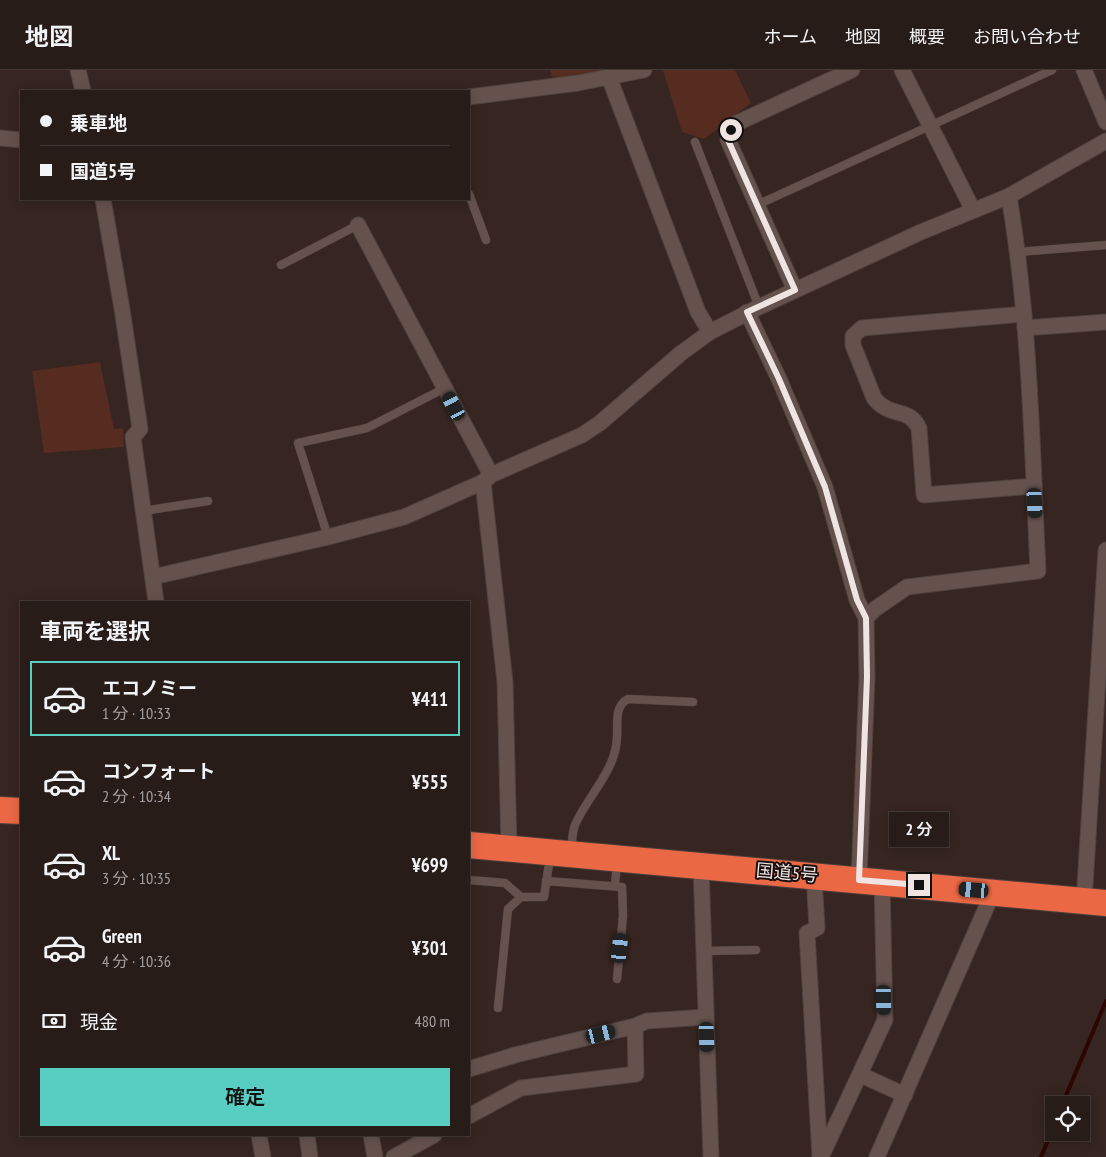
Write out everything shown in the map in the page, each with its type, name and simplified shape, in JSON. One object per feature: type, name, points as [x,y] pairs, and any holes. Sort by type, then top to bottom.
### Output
[{"type":"highway","points":[[0,810],[20,811]]},
{"type":"highway","name":"国道5号","points":[[470,844],[1095,902]]},
{"type":"street","points":[[78,70],[82,90]]},
{"type":"street","points":[[470,97],[578,83],[644,70]]},
{"type":"street","points":[[795,290],[728,140],[731,130],[737,123],[852,70]]},
{"type":"street","points":[[902,70],[974,210]]},
{"type":"street","points":[[1084,70],[1106,122]]},
{"type":"street","points":[[609,77],[698,312],[710,332]]},
{"type":"street","points":[[0,138],[20,140]]},
{"type":"street","points":[[153,577],[328,537],[404,517],[582,435],[600,423],[680,354],[710,332],[795,290],[1009,196],[1106,141]]},
{"type":"street","points":[[866,618],[875,609],[907,587],[1038,571],[1025,321],[1018,252],[1009,196]]},
{"type":"street","points":[[103,200],[140,429],[132,437],[156,601]]},
{"type":"street","points":[[358,225],[445,388],[487,478],[505,682],[510,848]]},
{"type":"street","points":[[753,310],[779,379],[825,487],[857,600],[866,618],[870,881],[885,1020],[821,1157]]},
{"type":"street","points":[[1034,486],[924,495],[919,428],[915,419],[879,405],[874,398],[853,345],[853,336],[862,328],[1025,321],[1106,322]]},
{"type":"street","points":[[1095,902],[1106,550]]},
{"type":"street","points":[[701,866],[711,1157]]},
{"type":"street","points":[[814,876],[817,928],[807,933],[821,1157]]},
{"type":"street","points":[[877,1157],[993,892]]},
{"type":"street","points":[[470,1069],[515,1055],[635,1026],[647,1021],[706,1017]]},
{"type":"street","points":[[470,1115],[521,1088],[636,1074],[635,1026]]},
{"type":"street","points":[[860,1074],[905,1096]]},
{"type":"street","points":[[259,1136],[263,1157]]},
{"type":"street","points":[[307,1136],[310,1157]]},
{"type":"street","points":[[371,1136],[375,1157]]},
{"type":"street","points":[[394,1157],[432,1136]]},
{"type":"lane","points":[[757,205],[1052,70]]},
{"type":"lane","points":[[695,142],[753,310]]},
{"type":"lane","points":[[470,197],[486,240]]},
{"type":"lane","points":[[281,265],[358,225]]},
{"type":"lane","points":[[1018,252],[1106,245]]},
{"type":"lane","points":[[328,537],[298,443],[367,428],[445,388]]},
{"type":"lane","points":[[143,511],[208,501]]},
{"type":"lane","points":[[470,880],[505,883],[521,897],[544,897],[546,881],[579,816],[599,786],[611,762],[617,744],[618,708],[622,702],[628,699],[693,702]]},
{"type":"lane","points":[[615,885],[618,858]]},
{"type":"lane","points":[[546,881],[622,887],[623,916],[617,980]]},
{"type":"lane","points":[[498,1008],[508,909],[521,897]]},
{"type":"lane","points":[[704,951],[756,950]]},
{"type":"shaded area","points":[[550,70],[618,70],[572,79],[551,76]]},
{"type":"shaded area","points":[[663,70],[735,70],[751,103],[704,139],[682,132]]},
{"type":"shaded area","points":[[100,362],[114,429],[123,428],[124,447],[44,453],[32,371]]},
{"type":"waterway","points":[[1066,1096],[1106,1001]]},
{"type":"waterway","points":[[1041,1157],[1048,1141]]},
{"type":"route","points":[[731,130],[728,140],[795,290],[747,312],[779,379],[825,487],[857,600],[866,618],[867,677],[859,880],[919,885]]}]
